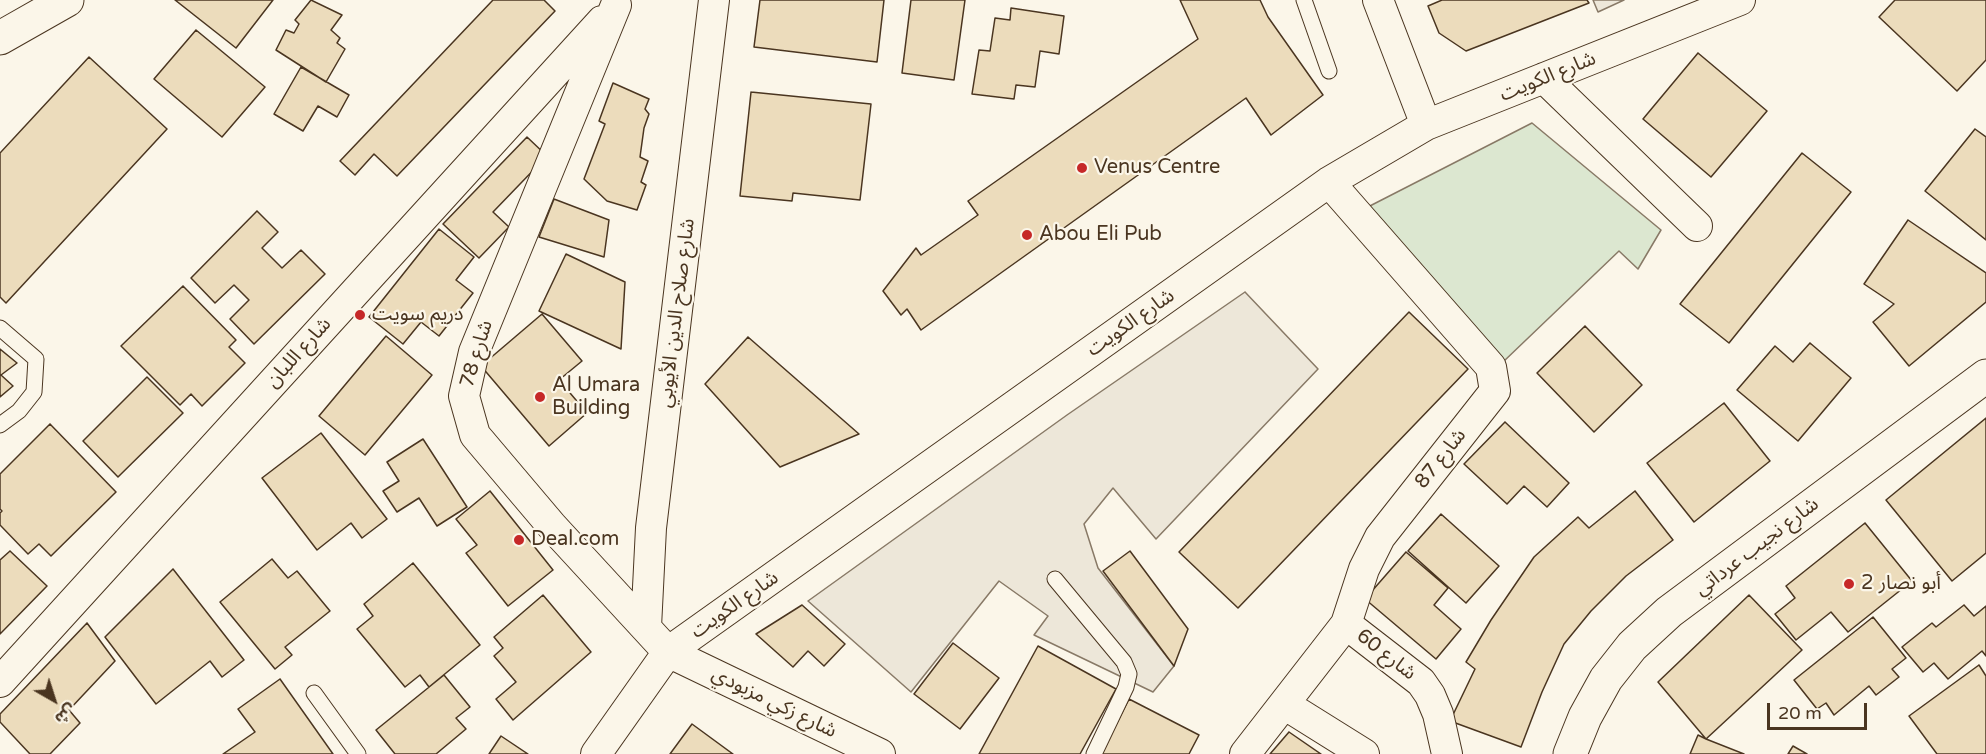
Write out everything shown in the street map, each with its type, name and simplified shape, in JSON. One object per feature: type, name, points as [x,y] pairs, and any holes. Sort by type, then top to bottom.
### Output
[{"type":"street","points":[[0,38],[67,0]]},
{"type":"street","name":"شارع صلاح الدين الأيوبي","points":[[646,627],[651,528],[714,0]]},
{"type":"street","points":[[1378,0],[1426,125]]},
{"type":"street","name":"شارع الكويت","points":[[596,754],[668,652],[1329,182],[1426,125],[1740,0]]},
{"type":"street","name":"شارع 78","points":[[620,3],[474,352],[464,396],[475,435],[552,526],[668,652]]},
{"type":"street","name":"شارع اللبان","points":[[0,682],[620,3]]},
{"type":"street","points":[[1544,78],[1697,226]]},
{"type":"street","name":"شارع 87","points":[[1245,754],[1346,624],[1364,569],[1380,537],[1495,391],[1491,367],[1329,182]]},
{"type":"street","name":"شارع نجيب عرداتي","points":[[1570,754],[1585,717],[1606,679],[1632,646],[1669,612],[1986,376]]},
{"type":"street","name":"شارع 60","points":[[1346,624],[1421,682],[1431,695],[1438,714],[1447,754]]},
{"type":"street","name":"شارع زكي مزبودي","points":[[668,652],[880,754]]},
{"type":"street","points":[[1284,704],[1364,754]]},
{"type":"lane","points":[[1304,0],[1329,71]]},
{"type":"lane","points":[[0,327],[36,359],[34,392],[19,411],[0,425]]},
{"type":"lane","points":[[1055,579],[1124,662],[1130,674],[1094,754]]},
{"type":"lane","points":[[314,693],[358,754]]},
{"type":"green space","points":[[1532,123],[1661,230],[1638,269],[1619,251],[1503,362],[1362,210]]},
{"type":"shaded area","points":[[1593,0],[1624,0],[1598,12]]},
{"type":"shaded area","points":[[1245,292],[1318,369],[1156,539],[1113,488],[1084,524],[1098,568],[1174,666],[1153,692],[1034,635],[1048,616],[999,581],[911,692],[808,601],[1067,415]]},
{"type":"building","points":[[175,0],[273,0],[236,48]]},
{"type":"building","points":[[311,0],[342,15],[331,30],[340,38],[337,43],[345,49],[326,82],[276,50],[286,30],[294,33],[299,24],[295,20]]},
{"type":"building","points":[[493,0],[544,0],[555,11],[397,176],[374,154],[355,175],[340,161]]},
{"type":"building","points":[[760,0],[884,0],[877,62],[754,47]]},
{"type":"building","points":[[911,0],[965,0],[954,80],[902,73]]},
{"type":"building","name":"Venus Centre","points":[[1180,0],[1260,0],[1268,17],[1323,95],[1271,135],[1246,98],[921,330],[907,309],[901,315],[883,291],[916,248],[921,255],[978,215],[968,201],[1198,39]]},
{"type":"building","points":[[1442,0],[1587,0],[1589,3],[1466,51],[1439,33],[1428,6]]},
{"type":"building","points":[[1895,0],[1986,0],[1986,60],[1957,91],[1879,17]]},
{"type":"building","points":[[1011,8],[1064,16],[1059,54],[1040,51],[1035,87],[1016,85],[1014,99],[972,94],[979,50],[990,51],[995,18],[1010,20]]},
{"type":"building","points":[[196,30],[265,87],[222,137],[154,79]]},
{"type":"building","points":[[1698,53],[1767,111],[1711,177],[1643,119]]},
{"type":"building","points":[[89,57],[167,129],[6,303],[0,297],[0,153]]},
{"type":"building","points":[[301,67],[349,95],[337,117],[318,106],[303,131],[274,114]]},
{"type":"building","points":[[613,83],[649,99],[645,109],[649,114],[644,128],[640,157],[648,161],[641,182],[646,185],[637,210],[607,201],[584,179],[605,124],[599,121]]},
{"type":"building","points":[[751,92],[871,104],[860,200],[793,193],[792,201],[740,196]]},
{"type":"building","points":[[1975,129],[1986,137],[1986,240],[1925,191]]},
{"type":"building","points":[[527,137],[547,156],[493,212],[509,227],[479,258],[443,224]]},
{"type":"building","points":[[1802,153],[1851,192],[1729,343],[1680,304]]},
{"type":"building","points":[[554,199],[609,220],[604,257],[539,237]]},
{"type":"building","points":[[257,211],[278,232],[262,248],[282,268],[301,250],[325,274],[254,344],[230,319],[249,300],[234,285],[215,303],[191,278]]},
{"type":"building","points":[[1908,220],[1986,273],[1986,302],[1909,366],[1873,322],[1894,304],[1864,284]]},
{"type":"building","points":[[439,229],[474,257],[456,280],[473,293],[439,336],[421,322],[403,344],[369,317]]},
{"type":"building","points":[[566,254],[625,282],[621,349],[539,311]]},
{"type":"building","points":[[183,286],[236,340],[229,347],[245,363],[202,406],[191,394],[180,405],[121,346]]},
{"type":"building","points":[[1409,312],[1468,369],[1238,608],[1179,552]]},
{"type":"building","name":"Al Umara Building","points":[[542,314],[582,361],[559,380],[587,413],[549,446],[481,366]]},
{"type":"building","points":[[1585,326],[1642,385],[1594,432],[1537,373]]},
{"type":"building","points":[[386,336],[432,375],[365,455],[319,416]]},
{"type":"building","points":[[748,337],[859,434],[780,467],[705,384]]},
{"type":"building","points":[[1810,343],[1851,378],[1798,441],[1737,390],[1775,346],[1793,362]]},
{"type":"building","points":[[0,349],[17,363],[1,375],[13,386],[0,397]]},
{"type":"building","points":[[147,377],[183,413],[118,477],[83,441]]},
{"type":"building","points":[[1724,403],[1770,461],[1694,522],[1647,463]]},
{"type":"building","points":[[1986,418],[1986,553],[1952,581],[1886,500]]},
{"type":"building","points":[[1505,422],[1569,483],[1547,507],[1524,486],[1507,504],[1464,464]]},
{"type":"building","points":[[50,424],[116,492],[51,556],[39,544],[28,554],[0,525],[2,511],[0,509],[0,474]]},
{"type":"building","points":[[321,433],[387,519],[362,538],[351,523],[317,550],[262,478]]},
{"type":"building","points":[[423,439],[467,507],[437,526],[419,498],[397,512],[383,491],[399,481],[387,462]]},
{"type":"building","points":[[490,491],[553,570],[508,606],[466,553],[477,545],[456,519]]},
{"type":"building","points":[[1635,491],[1673,540],[1626,576],[1591,611],[1564,644],[1542,692],[1521,747],[1450,721],[1475,669],[1466,662],[1491,620],[1534,557],[1578,517],[1589,528]]},
{"type":"building","points":[[1441,514],[1499,566],[1466,603],[1408,551]]},
{"type":"building","name":"أبو نصار 2","points":[[1865,523],[1912,581],[1848,632],[1831,612],[1796,640],[1775,614],[1795,598],[1786,586]]},
{"type":"building","points":[[10,551],[47,586],[0,634],[0,560]]},
{"type":"building","points":[[1130,551],[1188,629],[1174,666],[1103,571]]},
{"type":"building","points":[[1406,552],[1448,588],[1434,605],[1461,629],[1436,659],[1365,599]]},
{"type":"building","points":[[272,559],[288,578],[297,571],[330,611],[285,647],[292,655],[275,669],[220,602]]},
{"type":"building","points":[[413,563],[480,645],[429,687],[420,675],[405,687],[357,629],[373,616],[364,604]]},
{"type":"building","points":[[173,569],[244,660],[222,677],[210,661],[156,704],[105,637]]},
{"type":"building","points":[[543,595],[591,652],[513,720],[496,699],[516,682],[494,656],[503,648],[494,637]]},
{"type":"building","points":[[1749,595],[1802,650],[1706,739],[1658,682]]},
{"type":"building","points":[[802,605],[845,644],[824,666],[808,651],[793,667],[756,634]]},
{"type":"building","points":[[1964,605],[1974,616],[1986,606],[1986,656],[1982,651],[1948,679],[1934,663],[1923,672],[1902,647],[1932,623],[1936,627]]},
{"type":"building","points":[[1873,617],[1906,658],[1892,669],[1899,677],[1876,695],[1869,686],[1834,715],[1826,703],[1817,709],[1794,680]]},
{"type":"building","points":[[87,623],[115,661],[69,710],[80,723],[50,754],[30,754],[0,722],[0,714]]},
{"type":"building","points":[[953,643],[999,678],[960,729],[914,694]]},
{"type":"building","points":[[1038,646],[1116,689],[1080,754],[979,754]]},
{"type":"building","points":[[1979,665],[1986,676],[1986,754],[1937,754],[1909,716]]},
{"type":"building","points":[[444,675],[470,707],[456,718],[466,729],[436,754],[395,754],[376,730]]},
{"type":"building","points":[[280,679],[333,754],[223,754],[255,732],[238,709]]},
{"type":"building","points":[[1129,699],[1199,735],[1189,754],[1101,754]]},
{"type":"building","points":[[692,724],[733,754],[670,754]]},
{"type":"building","points":[[1289,732],[1321,754],[1270,754]]},
{"type":"building","points":[[1698,735],[1706,739],[1744,754],[1690,754]]},
{"type":"building","points":[[501,736],[528,754],[489,754]]},
{"type":"building","points":[[1793,746],[1807,754],[1788,754]]},
{"type":"place","name":"Venus Centre","points":[[1082,168]]},
{"type":"place","name":"Abou Eli Pub","points":[[1027,235]]},
{"type":"place","name":"دريم سويت","points":[[360,315]]},
{"type":"place","name":"Al Umara Building","points":[[540,397]]},
{"type":"place","name":"Deal.com","points":[[519,540]]},
{"type":"place","name":"أبو نصار 2","points":[[1849,584]]}]
